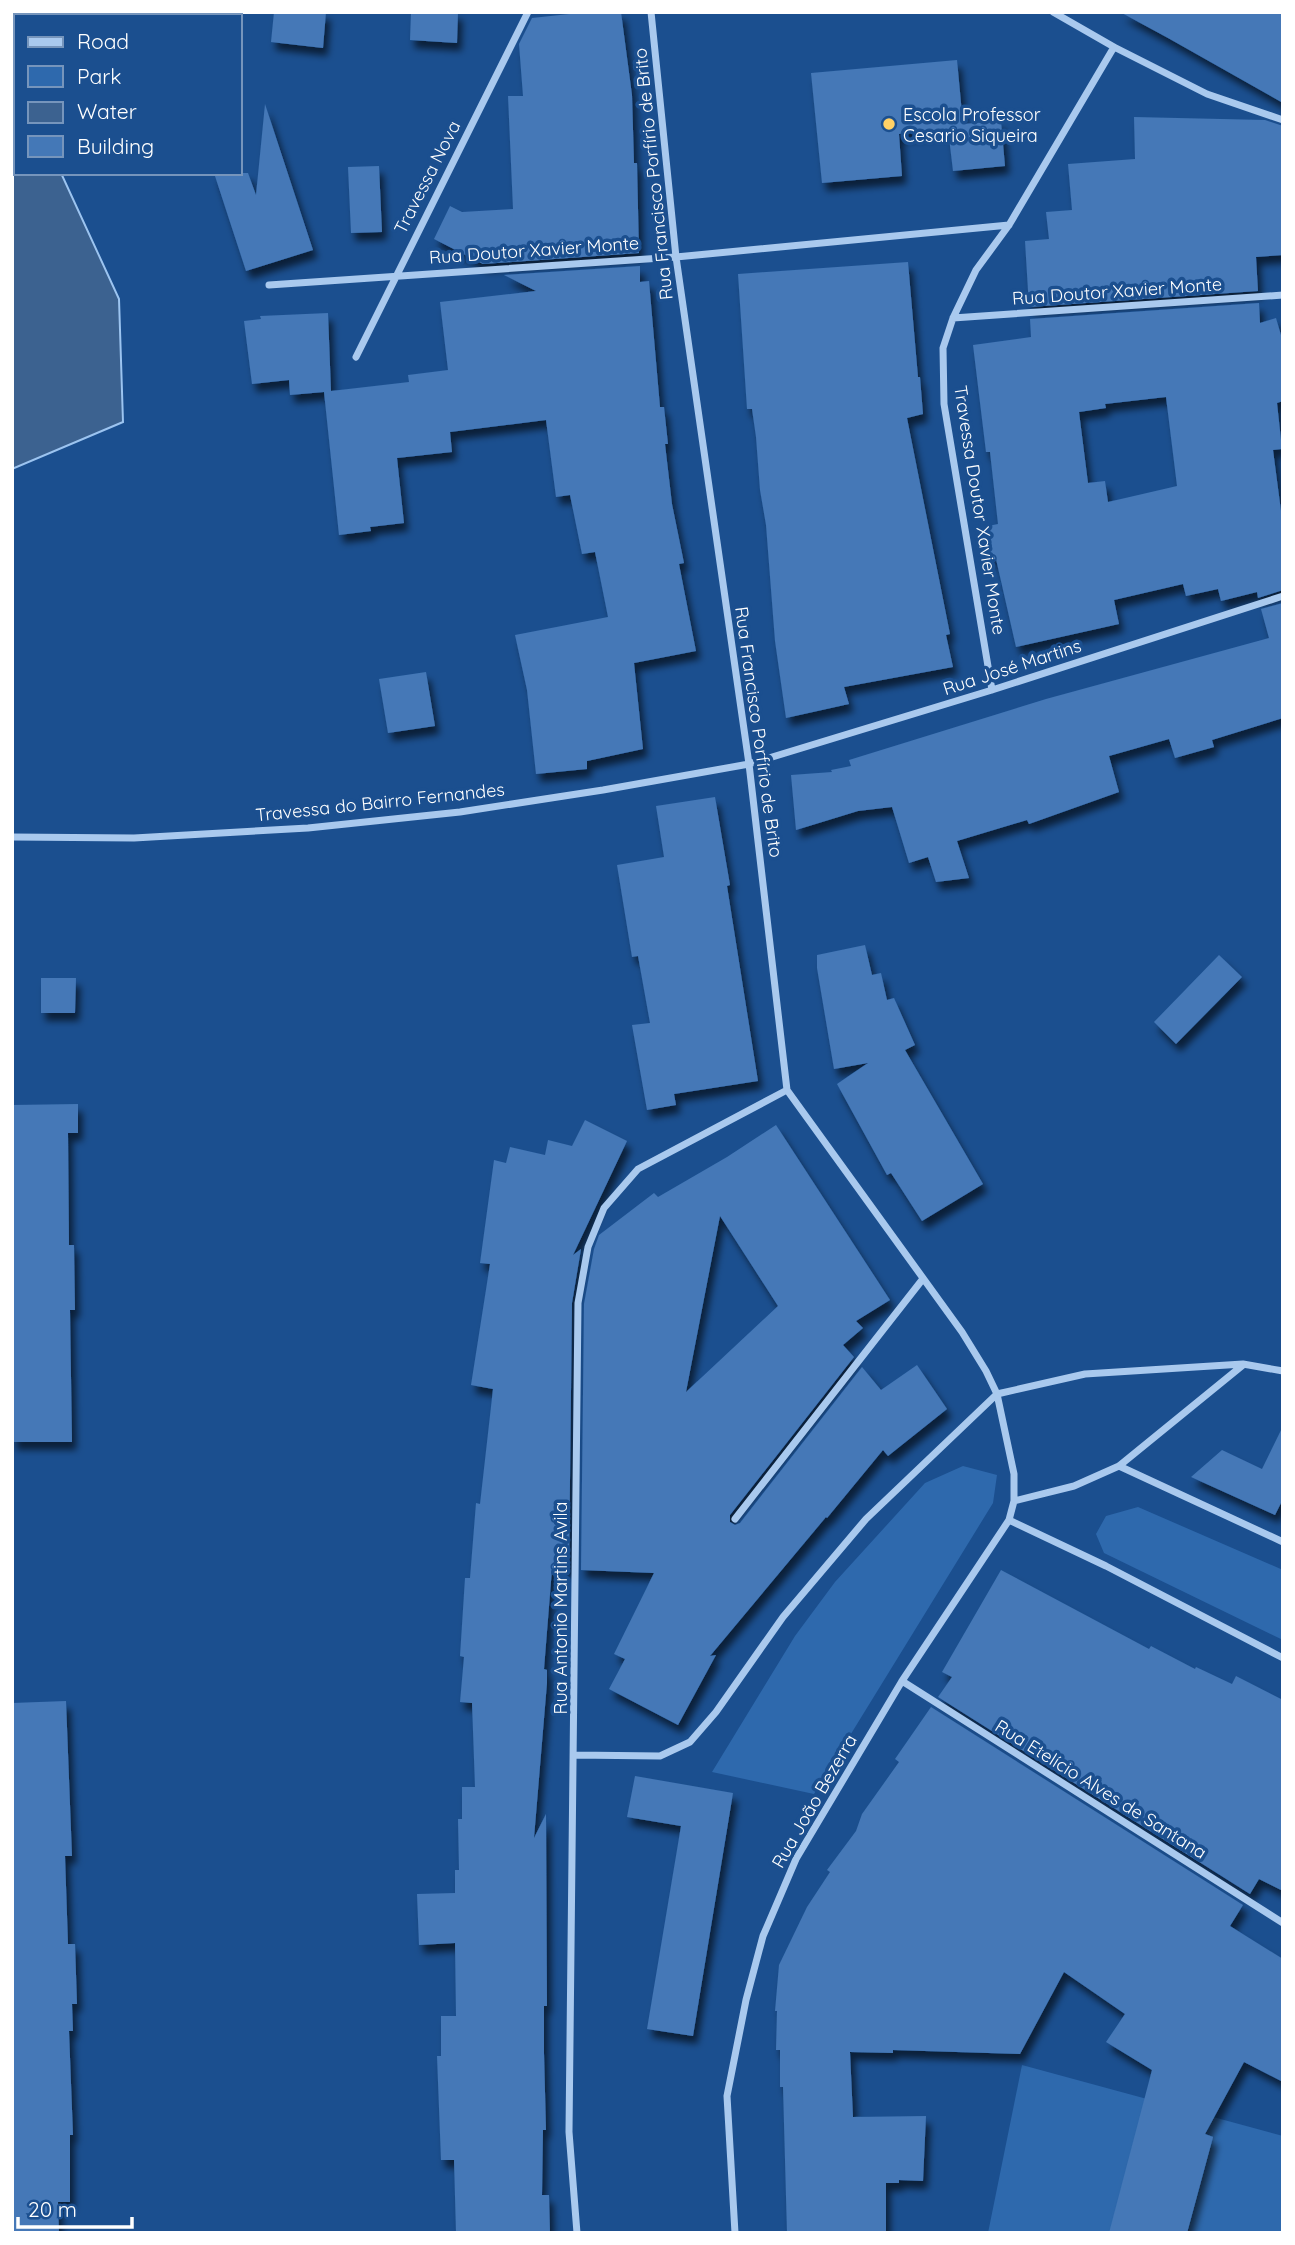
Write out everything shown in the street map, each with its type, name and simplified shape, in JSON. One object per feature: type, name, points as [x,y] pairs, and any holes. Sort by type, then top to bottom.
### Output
[{"type":"street","name":"Travessa Nova","points":[[356,357],[528,12]]},
{"type":"street","name":"Rua Francisco Porfírio de Brito","points":[[652,12],[676,257],[748,764],[787,1090],[962,1332],[986,1371],[997,1394],[1014,1474],[1014,1501]]},
{"type":"street","points":[[1053,12],[1114,47],[1207,94],[1283,120]]},
{"type":"street","name":"Travessa Doutor Xavier Monte","points":[[992,690],[944,404],[943,348],[953,318],[976,270],[1009,225],[1114,47]]},
{"type":"street","name":"Rua Doutor Xavier Monte","points":[[270,285],[676,257],[1009,225]]},
{"type":"street","name":"Rua Doutor Xavier Monte","points":[[953,318],[1283,295]]},
{"type":"street","name":"Rua José Martins","points":[[748,764],[992,690],[1283,596]]},
{"type":"street","name":"Travessa do Bairro Fernandes","points":[[12,837],[134,838],[322,826],[460,812],[748,764]]},
{"type":"street","name":"Rua Antonio Martins Avila","points":[[578,2233],[569,2132],[578,1303],[588,1247],[604,1208],[638,1170],[787,1090]]},
{"type":"street","points":[[735,1519],[922,1280]]},
{"type":"street","points":[[574,1755],[660,1756],[690,1742],[716,1712],[783,1617],[866,1519],[997,1394],[1085,1374],[1243,1364],[1283,1371]]},
{"type":"street","points":[[1014,1501],[1074,1486],[1119,1466],[1243,1364]]},
{"type":"street","points":[[1119,1466],[1283,1542]]},
{"type":"street","name":"Rua João Bezerra","points":[[735,2233],[727,2096],[746,2000],[763,1936],[796,1858],[902,1682],[1009,1520],[1014,1501]]},
{"type":"street","points":[[1009,1520],[1106,1566],[1283,1658]]},
{"type":"street","name":"Rua Etelício Alves de Santana","points":[[902,1682],[1283,1923]]},
{"type":"green space","points":[[963,1466],[997,1475],[993,1503],[814,1794],[712,1772],[795,1636],[835,1582],[925,1483]]},
{"type":"green space","points":[[1138,1507],[1283,1570],[1283,1640],[1104,1553],[1096,1534],[1106,1516]]},
{"type":"green space","points":[[1022,2065],[1283,2136],[1283,2233],[988,2233]]},
{"type":"water","points":[[12,123],[14,175],[62,175],[119,299],[123,422],[12,469]]},
{"type":"building","points":[[274,12],[326,12],[323,48],[271,42]]},
{"type":"building","points":[[411,12],[458,12],[457,43],[410,40]]},
{"type":"building","points":[[588,12],[621,12],[632,95],[639,253],[483,264],[434,239],[450,206],[462,212],[513,209],[508,96],[523,96],[519,44],[532,18]]},
{"type":"building","points":[[1120,12],[1283,12],[1283,103],[1168,38]]},
{"type":"building","points":[[957,60],[963,124],[1001,121],[1005,166],[953,171],[948,129],[899,134],[902,176],[822,183],[811,73]]},
{"type":"building","points":[[265,104],[313,250],[246,271],[215,175],[248,173],[256,195]]},
{"type":"building","points":[[1134,117],[1265,120],[1283,126],[1283,255],[1256,257],[1258,291],[1029,307],[1025,241],[1049,239],[1046,212],[1072,210],[1068,164],[1135,159]]},
{"type":"building","points":[[379,166],[382,232],[351,233],[348,167]]},
{"type":"building","points":[[908,262],[923,414],[907,418],[950,634],[946,635],[953,667],[844,687],[849,704],[786,718],[775,641],[756,437],[752,409],[747,409],[738,274]]},
{"type":"building","points":[[640,266],[640,282],[649,281],[660,407],[664,407],[668,444],[665,444],[672,504],[684,563],[679,564],[696,651],[634,663],[643,749],[587,761],[587,769],[536,774],[527,690],[515,635],[608,617],[595,552],[582,554],[570,495],[556,497],[546,420],[450,432],[452,452],[397,458],[404,523],[370,527],[371,531],[339,535],[324,392],[290,395],[289,380],[252,384],[244,321],[261,319],[260,316],[328,313],[331,391],[409,382],[408,375],[448,370],[440,302],[536,291],[504,275]]},
{"type":"building","points":[[1259,303],[1260,323],[1276,318],[1283,342],[1283,401],[1277,403],[1282,449],[1273,450],[1283,526],[1283,590],[1258,598],[1257,592],[1221,601],[1218,589],[1186,596],[1183,584],[1114,600],[1119,624],[1016,647],[996,559],[991,560],[983,527],[998,524],[973,345],[1031,337],[1030,319]],"holes":[[[1166,397],[1177,486],[1108,502],[1105,481],[1088,483],[1079,412],[1106,408],[1105,404]]]},
{"type":"building","points":[[1283,603],[1283,718],[1212,740],[1214,747],[1175,758],[1169,739],[1109,756],[1119,792],[1029,824],[1027,820],[957,841],[969,878],[936,882],[928,857],[909,863],[892,807],[858,811],[796,830],[791,775],[832,772],[831,770],[851,766],[849,760],[1046,699],[1269,638],[1261,609]]},
{"type":"building","points":[[426,672],[435,726],[388,733],[379,679]]},
{"type":"building","points":[[715,797],[758,1081],[674,1094],[676,1105],[647,1110],[632,1025],[650,1023],[638,956],[632,957],[617,865],[664,857],[656,806]]},
{"type":"building","points":[[865,945],[872,975],[881,973],[887,1000],[894,998],[915,1045],[905,1050],[983,1184],[922,1221],[891,1173],[887,1175],[837,1084],[868,1063],[834,1069],[817,955]]},
{"type":"building","points":[[1219,955],[1242,977],[1176,1044],[1154,1022]]},
{"type":"building","points":[[41,978],[76,978],[75,1013],[41,1013]]},
{"type":"building","points":[[78,1104],[78,1133],[68,1133],[69,1245],[74,1245],[75,1310],[70,1310],[72,1442],[12,1442],[12,1105]]},
{"type":"building","points":[[585,1120],[627,1141],[573,1255],[581,1249],[572,1303],[569,1569],[552,1569],[544,1669],[547,1670],[547,1683],[534,1838],[546,1814],[546,2130],[543,2130],[542,2195],[549,2195],[550,2233],[456,2233],[454,2160],[441,2160],[437,2056],[441,2056],[441,2016],[456,2016],[455,1943],[419,1945],[417,1894],[455,1893],[455,1870],[459,1870],[458,1819],[462,1819],[462,1787],[475,1787],[472,1703],[460,1702],[464,1657],[460,1656],[465,1578],[470,1578],[476,1503],[480,1504],[493,1389],[471,1385],[490,1264],[480,1263],[494,1160],[506,1163],[510,1147],[545,1155],[548,1140],[572,1146]]},
{"type":"building","points":[[776,1125],[890,1300],[856,1321],[863,1328],[843,1345],[854,1357],[730,1515],[730,1522],[735,1525],[740,1523],[862,1367],[881,1390],[917,1365],[947,1409],[888,1456],[883,1450],[710,1656],[716,1655],[678,1725],[609,1689],[625,1659],[614,1654],[654,1573],[581,1570],[584,1304],[599,1235],[654,1193],[658,1197]],"holes":[[[720,1216],[778,1306],[686,1392]]]},
{"type":"building","points":[[1283,1426],[1283,1499],[1275,1515],[1191,1477],[1222,1450],[1262,1469]]},
{"type":"building","points":[[1001,1570],[1149,1649],[1151,1646],[1195,1669],[1196,1667],[1232,1684],[1236,1676],[1283,1700],[1283,1891],[1259,1879],[1250,1894],[938,1697],[952,1677],[942,1672]]},
{"type":"building","points":[[66,1701],[72,1856],[65,1856],[68,1944],[75,1944],[77,2004],[72,2004],[73,2031],[69,2031],[73,2135],[70,2135],[70,2202],[58,2202],[59,2233],[12,2233],[12,1703]]},
{"type":"building","points":[[931,1707],[1243,1905],[1230,1926],[1283,1959],[1283,2082],[1244,2062],[1205,2134],[1213,2137],[1187,2233],[1109,2233],[1152,2070],[1106,2042],[1125,2014],[1064,1972],[1020,2054],[893,2050],[893,2053],[850,2052],[853,2117],[926,2116],[923,2181],[899,2180],[899,2183],[886,2183],[886,2232],[787,2233],[783,2087],[780,2087],[780,2050],[776,2050],[775,2011],[779,1965],[807,1907],[830,1872],[827,1870],[856,1831],[862,1814],[899,1762],[895,1759]]},
{"type":"building","points":[[635,1776],[733,1793],[693,2036],[647,2029],[681,1826],[627,1817]]},
{"type":"place","name":"Escola Professor Cesario Siqueira","points":[[889,124]]}]
